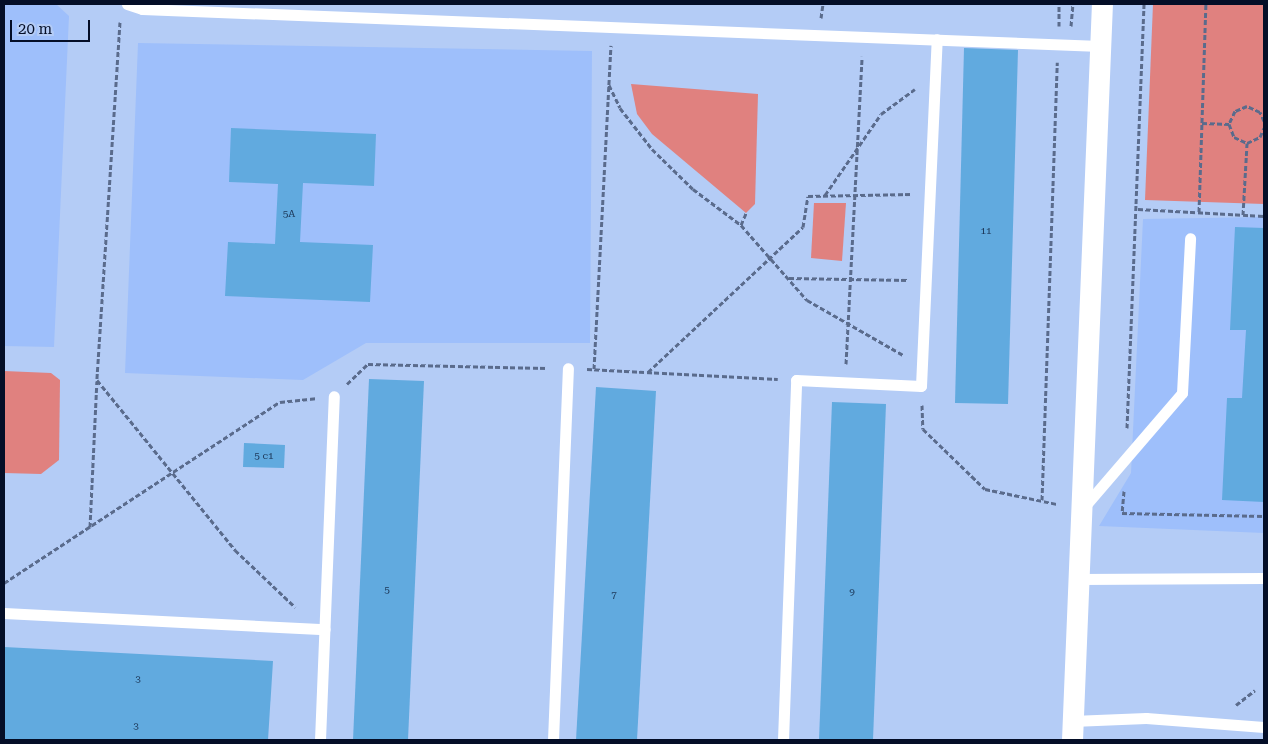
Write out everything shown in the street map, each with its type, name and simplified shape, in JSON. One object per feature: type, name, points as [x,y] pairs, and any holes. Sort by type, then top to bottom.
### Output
[{"type":"street","points":[[1072,731],[1102,4]]},
{"type":"lane","points":[[124,9],[863,35],[1100,46]]},
{"type":"lane","points":[[783,740],[796,380],[922,386],[937,38]]},
{"type":"lane","points":[[1082,509],[1182,393],[1190,238]]},
{"type":"lane","points":[[553,740],[568,368]]},
{"type":"lane","points":[[320,740],[334,396]]},
{"type":"lane","points":[[1079,579],[1264,578]]},
{"type":"lane","points":[[4,613],[325,629]]},
{"type":"lane","points":[[1072,731],[1155,718],[1264,727]]},
{"type":"path","points":[[1042,500],[1059,4]]},
{"type":"path","points":[[1144,4],[1138,209],[1122,513],[1264,516]]},
{"type":"path","points":[[1199,212],[1206,4]]},
{"type":"path","points":[[90,527],[97,380],[124,9]]},
{"type":"path","points":[[594,369],[612,26]]},
{"type":"path","points":[[846,383],[863,35]]},
{"type":"path","points":[[825,196],[857,146],[881,114],[912,90],[935,82]]},
{"type":"path","points":[[609,85],[620,108],[652,149],[693,189],[741,225],[807,300],[910,359],[922,386],[924,429],[985,489],[1082,509]]},
{"type":"path","points":[[1228,124],[1235,111],[1248,106],[1260,112],[1264,122]]},
{"type":"path","points":[[1202,123],[1228,124]]},
{"type":"path","points":[[1228,124],[1234,137],[1247,143],[1260,137],[1264,128]]},
{"type":"path","points":[[1243,216],[1247,143]]},
{"type":"path","points":[[648,372],[803,227],[808,196],[930,194]]},
{"type":"path","points":[[1138,209],[1264,216]]},
{"type":"path","points":[[741,225],[746,212]]},
{"type":"path","points":[[788,278],[926,280]]},
{"type":"path","points":[[4,583],[90,527],[169,472],[280,402],[334,396],[368,364],[568,368],[796,380]]},
{"type":"path","points":[[97,380],[169,472],[275,592],[325,629]]},
{"type":"shaded area","points":[[4,4],[56,4],[69,16],[54,347],[4,346]]},
{"type":"shaded area","points":[[1153,4],[1264,4],[1264,204],[1145,200]]},
{"type":"shaded area","points":[[138,43],[592,51],[590,343],[366,343],[303,380],[125,373]]},
{"type":"shaded area","points":[[631,84],[758,94],[755,204],[746,213],[652,134],[637,114]]},
{"type":"shaded area","points":[[814,203],[846,203],[842,261],[811,258]]},
{"type":"shaded area","points":[[1264,217],[1264,533],[1099,526],[1131,473],[1143,219]]},
{"type":"shaded area","points":[[4,371],[51,373],[60,380],[59,460],[41,474],[4,473]]},
{"type":"building","points":[[964,48],[1018,50],[1008,404],[955,403]]},
{"type":"building","points":[[231,128],[376,134],[374,186],[303,183],[300,242],[373,245],[370,302],[225,296],[228,242],[275,244],[278,184],[229,182]]},
{"type":"building","points":[[1235,227],[1264,228],[1264,502],[1222,500],[1227,398],[1242,398],[1246,330],[1230,330]]},
{"type":"building","points":[[369,379],[424,381],[408,740],[353,740]]},
{"type":"building","points":[[596,387],[656,391],[637,740],[576,740]]},
{"type":"building","points":[[832,402],[886,404],[873,740],[819,740]]},
{"type":"building","points":[[244,443],[285,445],[284,468],[243,467]]},
{"type":"building","points":[[4,647],[273,661],[268,740],[4,740]]}]
